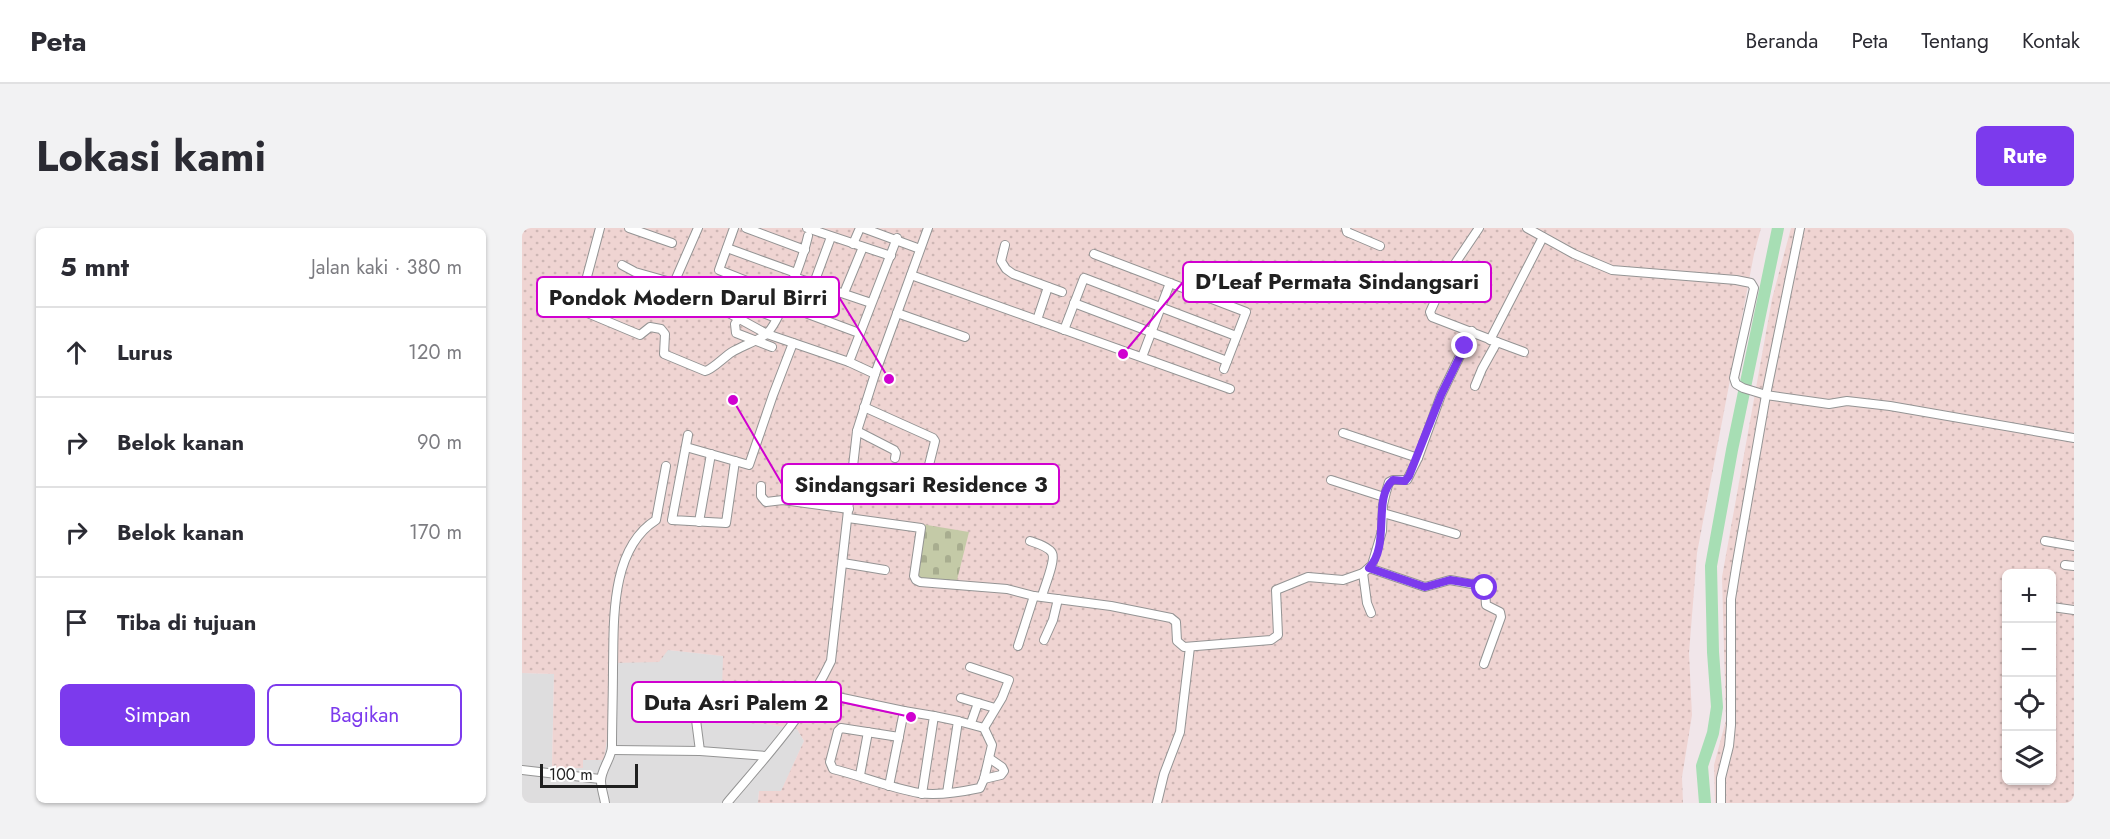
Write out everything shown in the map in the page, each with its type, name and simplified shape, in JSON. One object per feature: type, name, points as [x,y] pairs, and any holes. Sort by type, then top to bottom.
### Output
[{"type":"street","points":[[600,228],[580,303],[585,312],[640,335],[648,328],[661,329],[665,334],[664,354],[705,371],[710,370],[720,360],[753,340],[767,334],[785,301],[805,250],[808,232],[891,256]]},
{"type":"street","points":[[629,228],[672,243]]},
{"type":"street","points":[[674,283],[698,228]]},
{"type":"street","points":[[734,228],[720,267],[721,272],[859,333]]},
{"type":"street","points":[[746,228],[805,250]]},
{"type":"street","points":[[852,244],[862,228],[920,249]]},
{"type":"street","points":[[727,803],[814,692],[832,655],[857,431],[875,374],[928,228]]},
{"type":"street","points":[[1346,228],[1347,232],[1380,246]]},
{"type":"street","points":[[1479,228],[1446,277],[1430,312],[1432,316],[1524,352]]},
{"type":"street","points":[[1527,228],[1574,254],[1612,270],[1744,280],[1751,283],[1754,288],[1734,378],[1736,384],[1743,388],[1763,394],[1829,404],[1847,401],[1890,406],[2074,438]]},
{"type":"street","points":[[1721,803],[1721,778],[1729,746],[1731,725],[1731,599],[1763,394],[1800,228]]},
{"type":"street","points":[[814,283],[831,237]]},
{"type":"street","points":[[1475,386],[1543,237]]},
{"type":"street","points":[[849,362],[896,239]]},
{"type":"street","points":[[1005,245],[1001,261],[1006,269],[1013,274],[1062,292]]},
{"type":"street","points":[[844,293],[863,247]]},
{"type":"street","points":[[727,248],[871,303]]},
{"type":"street","points":[[1074,303],[1151,332],[1225,365],[1246,312],[1094,254]]},
{"type":"street","points":[[622,266],[674,283],[767,334],[849,362],[875,374]]},
{"type":"street","points":[[911,275],[1230,389]]},
{"type":"street","points":[[1064,330],[1084,278],[1236,336]]},
{"type":"street","points":[[1142,357],[1170,283]]},
{"type":"street","points":[[1036,320],[1048,287]]},
{"type":"street","points":[[710,292],[776,318]]},
{"type":"street","points":[[897,313],[965,337]]},
{"type":"street","points":[[739,318],[735,324],[735,332],[772,347]]},
{"type":"street","points":[[761,486],[761,496],[766,502],[783,500],[921,528],[914,572],[916,580],[1007,589],[1171,618],[1176,622],[1179,644],[1190,647],[1275,639],[1278,635],[1276,590],[1308,577],[1340,580],[1366,570],[1373,563],[1378,549],[1384,497],[1391,480],[1407,480],[1418,458],[1441,395],[1472,331]]},
{"type":"street","points":[[686,447],[749,465],[793,343]]},
{"type":"street","points":[[864,406],[933,438],[935,441],[929,465]]},
{"type":"street","points":[[857,431],[894,450],[896,458]]},
{"type":"street","points":[[1343,433],[1418,458]]},
{"type":"street","points":[[688,435],[672,520],[726,523],[735,461]]},
{"type":"street","points":[[699,522],[711,454]]},
{"type":"street","points":[[605,803],[600,779],[613,750],[616,592],[621,571],[632,548],[647,526],[656,520],[666,466]]},
{"type":"street","points":[[1331,480],[1384,497]]},
{"type":"street","points":[[1383,513],[1456,534]]},
{"type":"street","points":[[1018,646],[1052,564],[1051,551],[1030,541]]},
{"type":"street","points":[[2045,541],[2074,546]]},
{"type":"street","points":[[843,562],[885,570]]},
{"type":"street","points":[[1366,570],[1367,603],[1371,613]]},
{"type":"street","points":[[1366,570],[1425,587],[1450,580],[1483,586],[1486,605],[1500,612],[1501,617],[1484,664]]},
{"type":"street","points":[[1044,640],[1053,620],[1058,599]]},
{"type":"street","points":[[2056,608],[2074,610]]},
{"type":"street","points":[[1156,803],[1180,732],[1190,647]]},
{"type":"street","points":[[970,667],[1009,680],[1002,698],[984,728]]},
{"type":"street","points":[[814,692],[971,723],[984,728],[992,745],[980,788],[922,794],[833,769],[830,762],[839,730],[844,728],[899,737]]},
{"type":"street","points":[[961,698],[995,708]]},
{"type":"street","points":[[971,723],[978,703]]},
{"type":"street","points":[[889,786],[904,711]]},
{"type":"street","points":[[695,712],[700,751]]},
{"type":"street","points":[[922,794],[934,716]]},
{"type":"street","points":[[947,793],[958,721]]},
{"type":"street","points":[[860,775],[868,732]]},
{"type":"street","points":[[613,750],[700,751],[766,756]]},
{"type":"street","points":[[984,779],[1001,775],[1004,771],[989,758]]},
{"type":"street","points":[[522,770],[600,779]]},
{"type":"shaded area","points":[[522,228],[1761,228],[1754,254],[1697,553],[1689,653],[1692,715],[1682,777],[1683,803],[758,803],[759,791],[781,791],[804,741],[797,729],[766,724],[721,722],[723,656],[668,650],[659,662],[611,663],[611,710],[604,760],[583,760],[583,768],[552,768],[554,674],[522,673]]},
{"type":"shaded area","points":[[1791,228],[2074,228],[2074,803],[1715,803],[1714,765],[1726,720],[1722,577],[1772,299]]},
{"type":"shaded area","points":[[668,650],[724,656],[766,724],[797,729],[804,741],[781,792],[759,791],[758,803],[522,803],[522,673],[554,674],[552,768],[583,768],[582,760],[610,662]]},
{"type":"green space","points":[[921,524],[969,532],[956,584],[911,576]]},
{"type":"waterway","points":[[1705,803],[1702,766],[1713,733],[1717,707],[1711,566],[1732,450],[1778,228]]},
{"type":"place","name":"D'Leaf Permata Sindangsari","points":[[1123,354]]},
{"type":"place","name":"Pondok Modern Darul Birri","points":[[889,379]]},
{"type":"place","name":"Sindangsari Residence 3","points":[[733,400]]},
{"type":"place","name":"Duta Asri Palem 2","points":[[911,717]]},
{"type":"route","points":[[1465,346],[1441,395],[1418,458],[1407,480],[1395,479],[1389,482],[1383,505],[1383,524],[1378,549],[1372,566],[1369,568],[1425,587],[1456,580],[1481,585],[1485,588]]}]
